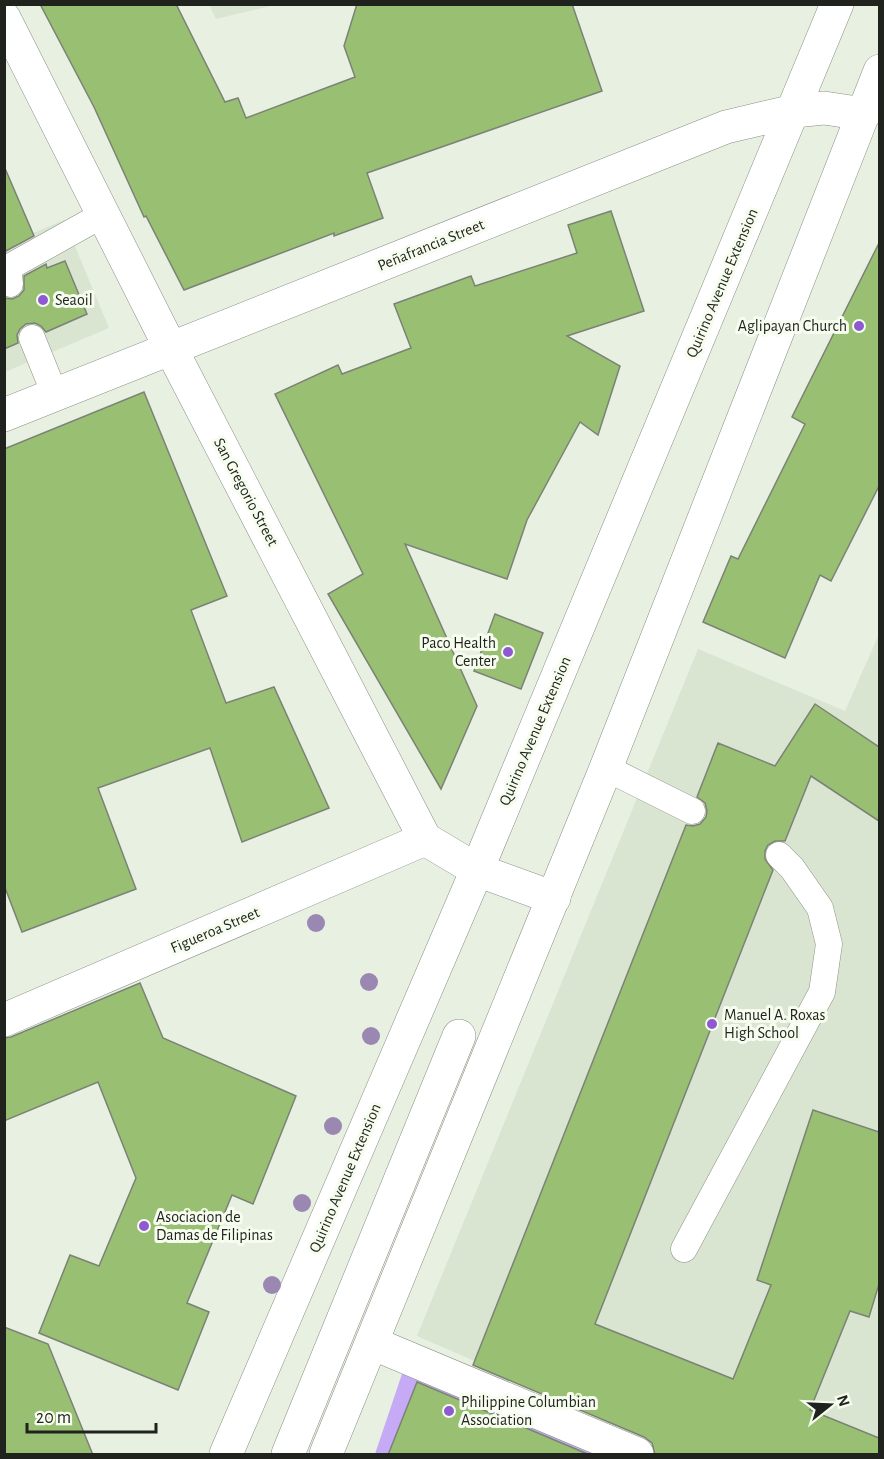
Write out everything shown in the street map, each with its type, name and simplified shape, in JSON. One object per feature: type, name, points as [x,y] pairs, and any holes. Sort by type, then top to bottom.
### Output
[{"type":"main road","name":"Quirino Avenue Extension","points":[[226,1455],[477,870],[837,4]]},
{"type":"main road","name":"San Gregorio Street","points":[[4,18],[171,349],[425,839]]},
{"type":"main road","points":[[326,1455],[872,120],[879,70]]},
{"type":"main road","name":"Peñafrancia Street","points":[[4,415],[726,128],[794,111],[824,108],[872,120]]},
{"type":"main road","points":[[425,839],[477,870],[554,898]]},
{"type":"main road","name":"Figueroa Street","points":[[4,1020],[425,839]]},
{"type":"main road","points":[[288,1455],[459,1036]]},
{"type":"main road","points":[[372,1343],[638,1455]]},
{"type":"lane","points":[[10,284],[11,266],[104,214]]},
{"type":"lane","points":[[32,338],[55,395]]},
{"type":"lane","points":[[606,768],[692,811]]},
{"type":"lane","points":[[684,1249],[822,992],[829,944],[820,908],[792,868],[779,855]]},
{"type":"shaded area","points":[[209,5],[275,5],[216,19]]},
{"type":"shaded area","points":[[64,220],[109,328],[5,372],[5,245]]},
{"type":"shaded area","name":"Manuel A. Roxas High School","points":[[879,634],[879,1454],[688,1454],[417,1336],[698,649],[845,711]]},
{"type":"shaded area","name":"Philippine Columbian Association","points":[[404,1368],[612,1454],[375,1454]]},
{"type":"building","points":[[40,4],[176,4],[225,102],[238,98],[246,118],[355,77],[344,46],[357,4],[572,4],[602,91],[367,173],[383,218],[334,236],[334,233],[184,290],[146,216],[144,217],[94,107]]},
{"type":"building","points":[[4,166],[34,236],[4,252]]},
{"type":"building","points":[[611,211],[644,311],[567,336],[620,366],[598,435],[580,422],[527,520],[507,579],[405,544],[477,706],[441,789],[328,594],[363,574],[275,394],[338,365],[342,374],[411,348],[394,304],[471,276],[475,286],[577,253],[568,225]]},
{"type":"building","points":[[879,243],[879,486],[831,581],[820,575],[785,658],[703,622],[731,556],[738,559],[805,424],[792,417]]},
{"type":"building","name":"Seaoil","points":[[65,261],[87,314],[46,332],[35,323],[26,324],[17,335],[18,343],[4,349],[4,298],[12,299],[19,296],[24,290],[24,276],[46,264],[47,268]]},
{"type":"building","points":[[144,392],[227,596],[191,610],[226,703],[274,687],[329,808],[242,842],[210,748],[98,788],[136,889],[22,932],[4,885],[4,449]]},
{"type":"building","name":"Paco Health Center","points":[[495,614],[543,633],[521,689],[474,671]]},
{"type":"building","points":[[815,704],[879,747],[879,821],[811,776],[785,841],[775,841],[768,845],[765,859],[773,870],[595,1324],[733,1379],[771,1285],[757,1280],[813,1110],[879,1132],[879,1284],[869,1317],[850,1311],[810,1410],[879,1438],[879,1455],[655,1455],[652,1443],[644,1437],[473,1365],[686,825],[700,824],[706,817],[705,803],[697,797],[718,743],[775,766]]},
{"type":"building","points":[[140,983],[163,1038],[296,1096],[253,1204],[232,1195],[187,1303],[209,1312],[178,1390],[39,1333],[70,1255],[99,1266],[136,1178],[98,1082],[4,1121],[4,1038]]},
{"type":"building","points":[[4,1327],[48,1344],[93,1455],[4,1455]]},
{"type":"building","name":"Philippine Columbian Association","points":[[417,1382],[590,1455],[388,1455]]},
{"type":"place","name":"Seaoil","points":[[43,300]]},
{"type":"place","name":"Aglipayan Church","points":[[859,326]]},
{"type":"place","name":"Paco Health Center","points":[[508,652]]},
{"type":"place","name":"Manuel A. Roxas High School","points":[[712,1024]]},
{"type":"place","name":"Asociacion de Damas de Filipinas","points":[[144,1226]]},
{"type":"place","name":"Philippine Columbian Association","points":[[449,1411]]}]
